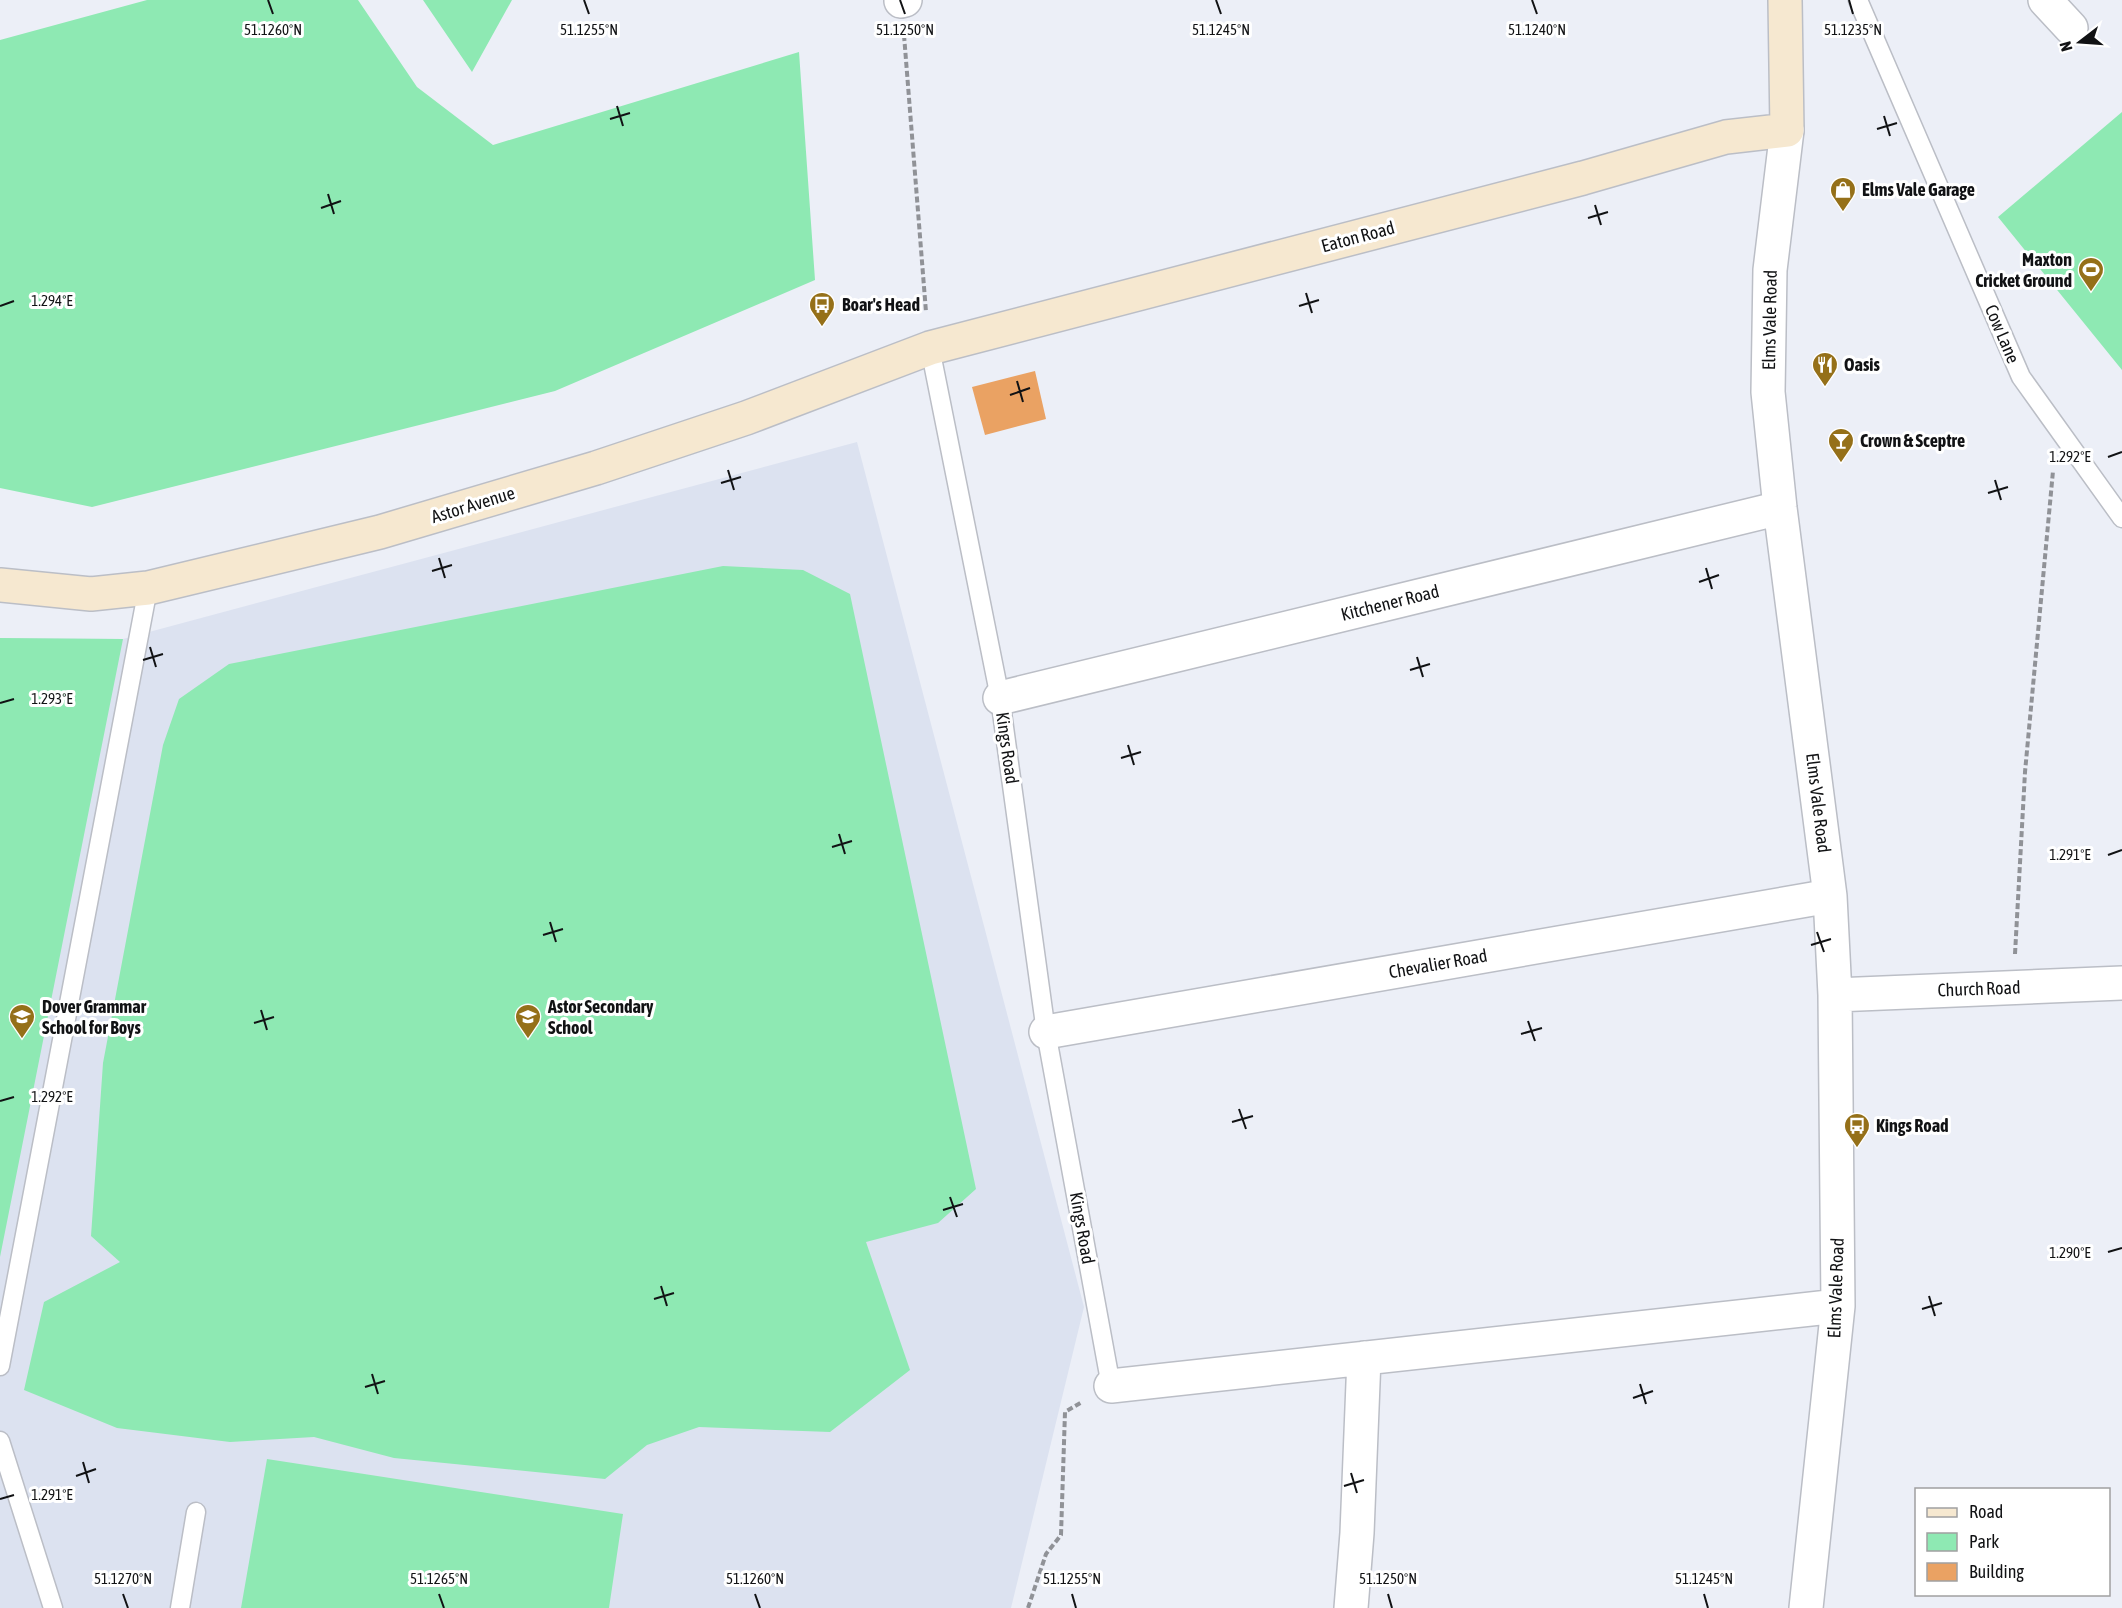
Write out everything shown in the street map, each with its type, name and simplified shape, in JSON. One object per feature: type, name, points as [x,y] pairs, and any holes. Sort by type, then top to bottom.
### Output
[{"type":"street","name":"Elms Vale Road","points":[[1785,0],[1787,130],[1770,270],[1768,392],[1780,508],[1830,896],[1835,995],[1838,1306],[1806,1608]]},
{"type":"street","points":[[2045,0],[2071,28]]},
{"type":"street","name":"Eaton Road","points":[[930,348],[1515,196],[1726,137],[1787,130]]},
{"type":"street","name":"Astor Avenue","points":[[0,585],[91,594],[148,588],[380,532],[596,468],[746,418],[930,348]]},
{"type":"street","name":"Kitchener Road","points":[[1000,698],[1780,508]]},
{"type":"street","name":"Chevalier Road","points":[[1046,1032],[1830,896]]},
{"type":"street","name":"Church Road","points":[[1835,995],[2122,983]]},
{"type":"street","name":"Kings Road","points":[[1111,1386],[1838,1306]]},
{"type":"street","points":[[1351,1608],[1357,1533],[1364,1358]]},
{"type":"lane","name":"Cow Lane","points":[[1858,0],[2021,377],[2122,518]]},
{"type":"lane","name":"Kings Road","points":[[930,348],[1000,698],[1046,1032],[1111,1386]]},
{"type":"lane","points":[[0,1366],[148,588]]},
{"type":"lane","points":[[0,1441],[53,1608]]},
{"type":"lane","points":[[180,1608],[196,1512]]},
{"type":"path","points":[[903,1],[930,348]]},
{"type":"path","points":[[2013,987],[2025,772],[2057,427]]},
{"type":"path","points":[[1028,1608],[1046,1554],[1061,1535],[1065,1412]]},
{"type":"shaded area","name":"Astor Secondary School","points":[[857,442],[1084,1307],[1011,1608],[0,1608],[0,638],[123,639]]},
{"type":"green space","points":[[147,0],[358,0],[417,87],[493,145],[799,52],[815,280],[555,391],[92,507],[0,488],[0,40]]},
{"type":"green space","points":[[423,0],[512,0],[472,72]]},
{"type":"green space","name":"Maxton Cricket Ground","points":[[2122,112],[2122,370],[1998,217]]},
{"type":"green space","name":"Astor Secondary School","points":[[723,566],[803,570],[850,594],[976,1189],[938,1223],[866,1242],[910,1370],[830,1432],[699,1427],[647,1445],[605,1479],[394,1458],[314,1437],[230,1442],[117,1428],[24,1390],[44,1302],[120,1262],[91,1236],[103,1063],[163,745],[179,699],[229,664]]},
{"type":"green space","name":"Dover Grammar School for Boys","points":[[0,638],[123,639],[0,1257]]},
{"type":"green space","points":[[267,1459],[623,1514],[609,1608],[241,1608]]},
{"type":"building","points":[[1035,371],[1046,419],[985,435],[972,387]]},
{"type":"place","name":"Elms Vale Garage","points":[[1843,213]]},
{"type":"place","name":"Maxton Cricket Ground","points":[[2091,293]]},
{"type":"place","name":"Boar's Head","points":[[822,328]]},
{"type":"place","name":"Oasis","points":[[1825,388]]},
{"type":"place","name":"Crown & Sceptre","points":[[1841,464]]},
{"type":"place","name":"Dover Grammar School for Boys","points":[[22,1040]]},
{"type":"place","name":"Astor Secondary School","points":[[528,1040]]},
{"type":"place","name":"Kings Road","points":[[1857,1149]]}]
